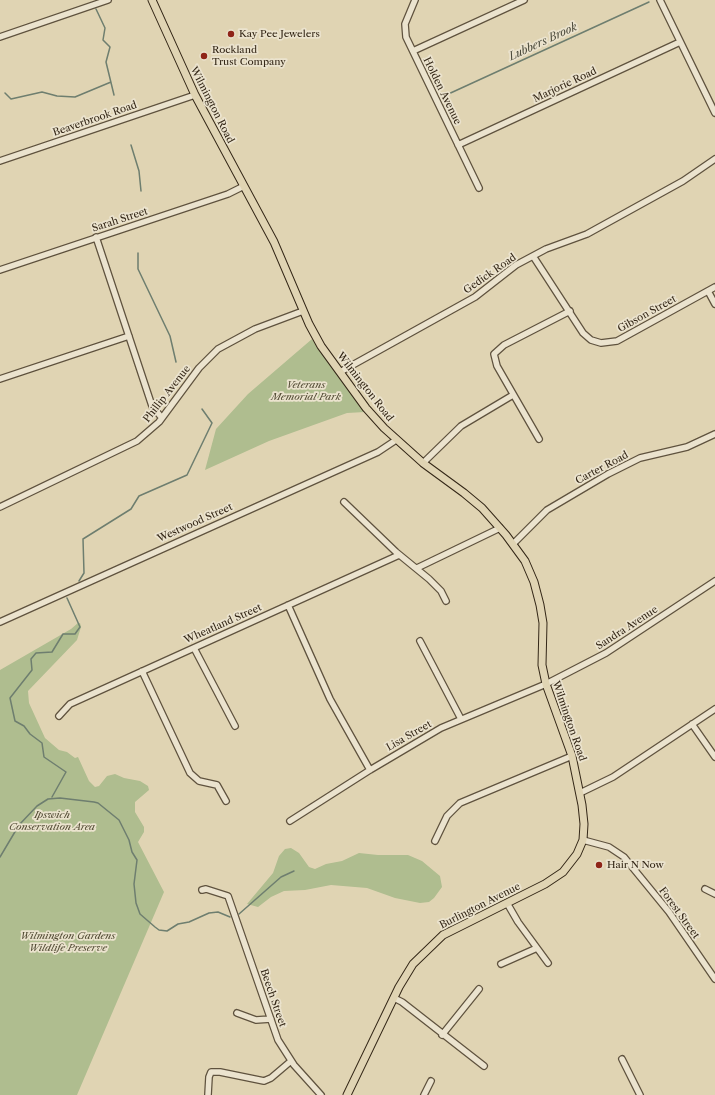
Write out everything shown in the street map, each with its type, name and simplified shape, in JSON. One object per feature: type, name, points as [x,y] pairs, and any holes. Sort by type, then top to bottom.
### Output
[{"type":"main road","name":"Wilmington Road","points":[[152,0],[195,95],[274,242],[318,341],[366,408],[396,440],[423,463],[470,498],[500,528],[513,544],[530,573],[539,600],[543,623],[542,665],[546,684],[572,756],[580,794],[584,829]]},
{"type":"main road","name":"Burlington Avenue","points":[[347,1095],[394,998],[413,964],[435,941],[460,925],[507,903],[561,874],[574,859],[583,840],[584,829]]},
{"type":"street","points":[[0,37],[108,0]]},
{"type":"street","name":"Holden Avenue","points":[[415,0],[405,26],[406,37],[478,188]]},
{"type":"street","points":[[413,52],[524,0]]},
{"type":"street","points":[[660,0],[715,113]]},
{"type":"street","name":"Marjorie Road","points":[[458,145],[680,42]]},
{"type":"street","name":"Beaverbrook Road","points":[[0,161],[195,95]]},
{"type":"street","name":"Gedick Road","points":[[340,372],[475,297],[504,274],[533,256],[587,234],[683,182],[715,159]]},
{"type":"street","name":"Sarah Street","points":[[0,270],[228,194],[244,186]]},
{"type":"street","points":[[96,238],[152,406],[162,418]]},
{"type":"street","name":"Gibson Street","points":[[533,256],[570,311],[580,329],[589,338],[601,343],[612,342],[715,287]]},
{"type":"street","points":[[708,291],[715,304]]},
{"type":"street","name":"Phillip Avenue","points":[[0,507],[132,444],[150,430],[162,418],[199,368],[218,349],[255,329],[303,310]]},
{"type":"street","points":[[539,438],[497,366],[494,354],[504,345],[570,311]]},
{"type":"street","points":[[0,379],[129,336]]},
{"type":"street","points":[[423,463],[465,423],[513,395]]},
{"type":"street","name":"Carter Road","points":[[513,544],[547,510],[608,474],[640,458],[687,447],[715,434]]},
{"type":"street","name":"Westwood Street","points":[[0,622],[378,452],[396,440]]},
{"type":"street","points":[[344,502],[399,555],[417,568],[440,590],[446,601]]},
{"type":"street","points":[[417,568],[500,528]]},
{"type":"street","name":"Wheatland Street","points":[[59,716],[70,704],[399,555]]},
{"type":"street","name":"Sandra Avenue","points":[[546,684],[616,647],[715,581]]},
{"type":"street","points":[[288,605],[330,699],[370,770]]},
{"type":"street","points":[[420,641],[461,719]]},
{"type":"street","points":[[194,648],[234,726]]},
{"type":"street","points":[[142,671],[190,773],[199,781],[217,785],[226,801]]},
{"type":"street","name":"Lisa Street","points":[[290,821],[370,770],[434,732],[461,719],[546,684]]},
{"type":"street","points":[[580,794],[613,777],[715,709]]},
{"type":"street","points":[[692,724],[715,757]]},
{"type":"street","points":[[436,841],[447,816],[460,803],[572,756]]},
{"type":"street","name":"Forest Street","points":[[583,840],[611,848],[624,856],[669,912],[715,979]]},
{"type":"street","name":"Beech Street","points":[[202,890],[206,889],[228,896],[280,1043],[291,1062],[321,1095]]},
{"type":"street","points":[[705,889],[715,894]]},
{"type":"street","points":[[507,903],[548,963]]},
{"type":"street","points":[[501,964],[537,948]]},
{"type":"street","points":[[442,1035],[479,989]]},
{"type":"street","points":[[394,998],[402,1002],[442,1035],[484,1066]]},
{"type":"street","points":[[237,1014],[256,1020],[271,1019]]},
{"type":"street","points":[[622,1059],[640,1095]]},
{"type":"street","points":[[208,1095],[209,1077],[211,1072],[220,1072],[264,1081],[270,1080],[291,1062]]},
{"type":"street","points":[[424,1095],[431,1081]]},
{"type":"green space","name":"Veterans Memorial Park","points":[[312,339],[365,412],[347,413],[269,441],[205,470],[216,429],[248,394]]},
{"type":"green space","points":[[80,623],[81,627],[77,640],[28,691],[29,703],[45,738],[59,750],[67,752],[75,758],[78,757],[89,781],[95,787],[99,786],[107,776],[115,774],[124,778],[140,781],[148,786],[149,790],[135,802],[135,812],[144,827],[144,832],[138,842],[164,892],[77,1095],[0,1095],[0,670],[71,629]]},
{"type":"green space","points":[[291,848],[299,853],[309,867],[315,869],[326,864],[342,861],[359,853],[378,855],[408,855],[422,861],[440,876],[442,887],[429,902],[420,903],[395,898],[367,888],[331,885],[305,890],[284,891],[271,897],[258,907],[247,904],[273,873],[279,856],[285,849]]},
{"type":"waterway","name":"Lubbers Brook","points":[[444,96],[649,2]]},
{"type":"waterway","points":[[96,9],[105,28],[103,40],[110,47],[106,62],[114,95]]},
{"type":"waterway","points":[[5,93],[11,99],[42,92],[57,96],[75,97],[111,82]]},
{"type":"waterway","points":[[131,145],[139,171],[141,191]]},
{"type":"waterway","points":[[138,253],[138,269],[170,336],[176,362]]},
{"type":"waterway","points":[[79,581],[84,573],[83,539],[131,509],[139,496],[187,475],[212,423],[202,409]]},
{"type":"waterway","points":[[52,797],[66,772],[44,757],[42,743],[30,734],[24,726],[15,721],[10,698],[32,670],[31,659],[36,653],[52,652],[63,634],[75,634],[80,627],[67,598]]},
{"type":"waterway","points":[[0,857],[19,825],[37,806],[48,799],[60,798],[98,803],[119,820],[129,840],[132,852],[137,860],[134,884],[136,903],[140,914],[155,927],[159,930],[167,931],[178,924],[189,922],[209,913],[218,912],[230,917]]},
{"type":"waterway","points":[[239,914],[281,877],[294,871]]},
{"type":"place","name":"Kay Pee Jewelers","points":[[231,34]]},
{"type":"place","name":"Rockland Trust Company","points":[[204,56]]},
{"type":"place","name":"Hair N Now","points":[[599,865]]},
{"type":"park label","name":"Ipswich Conservation Area","points":[[52,820]]},
{"type":"park label","name":"Wilmington Gardens Wildlife Preserve","points":[[68,942]]}]
